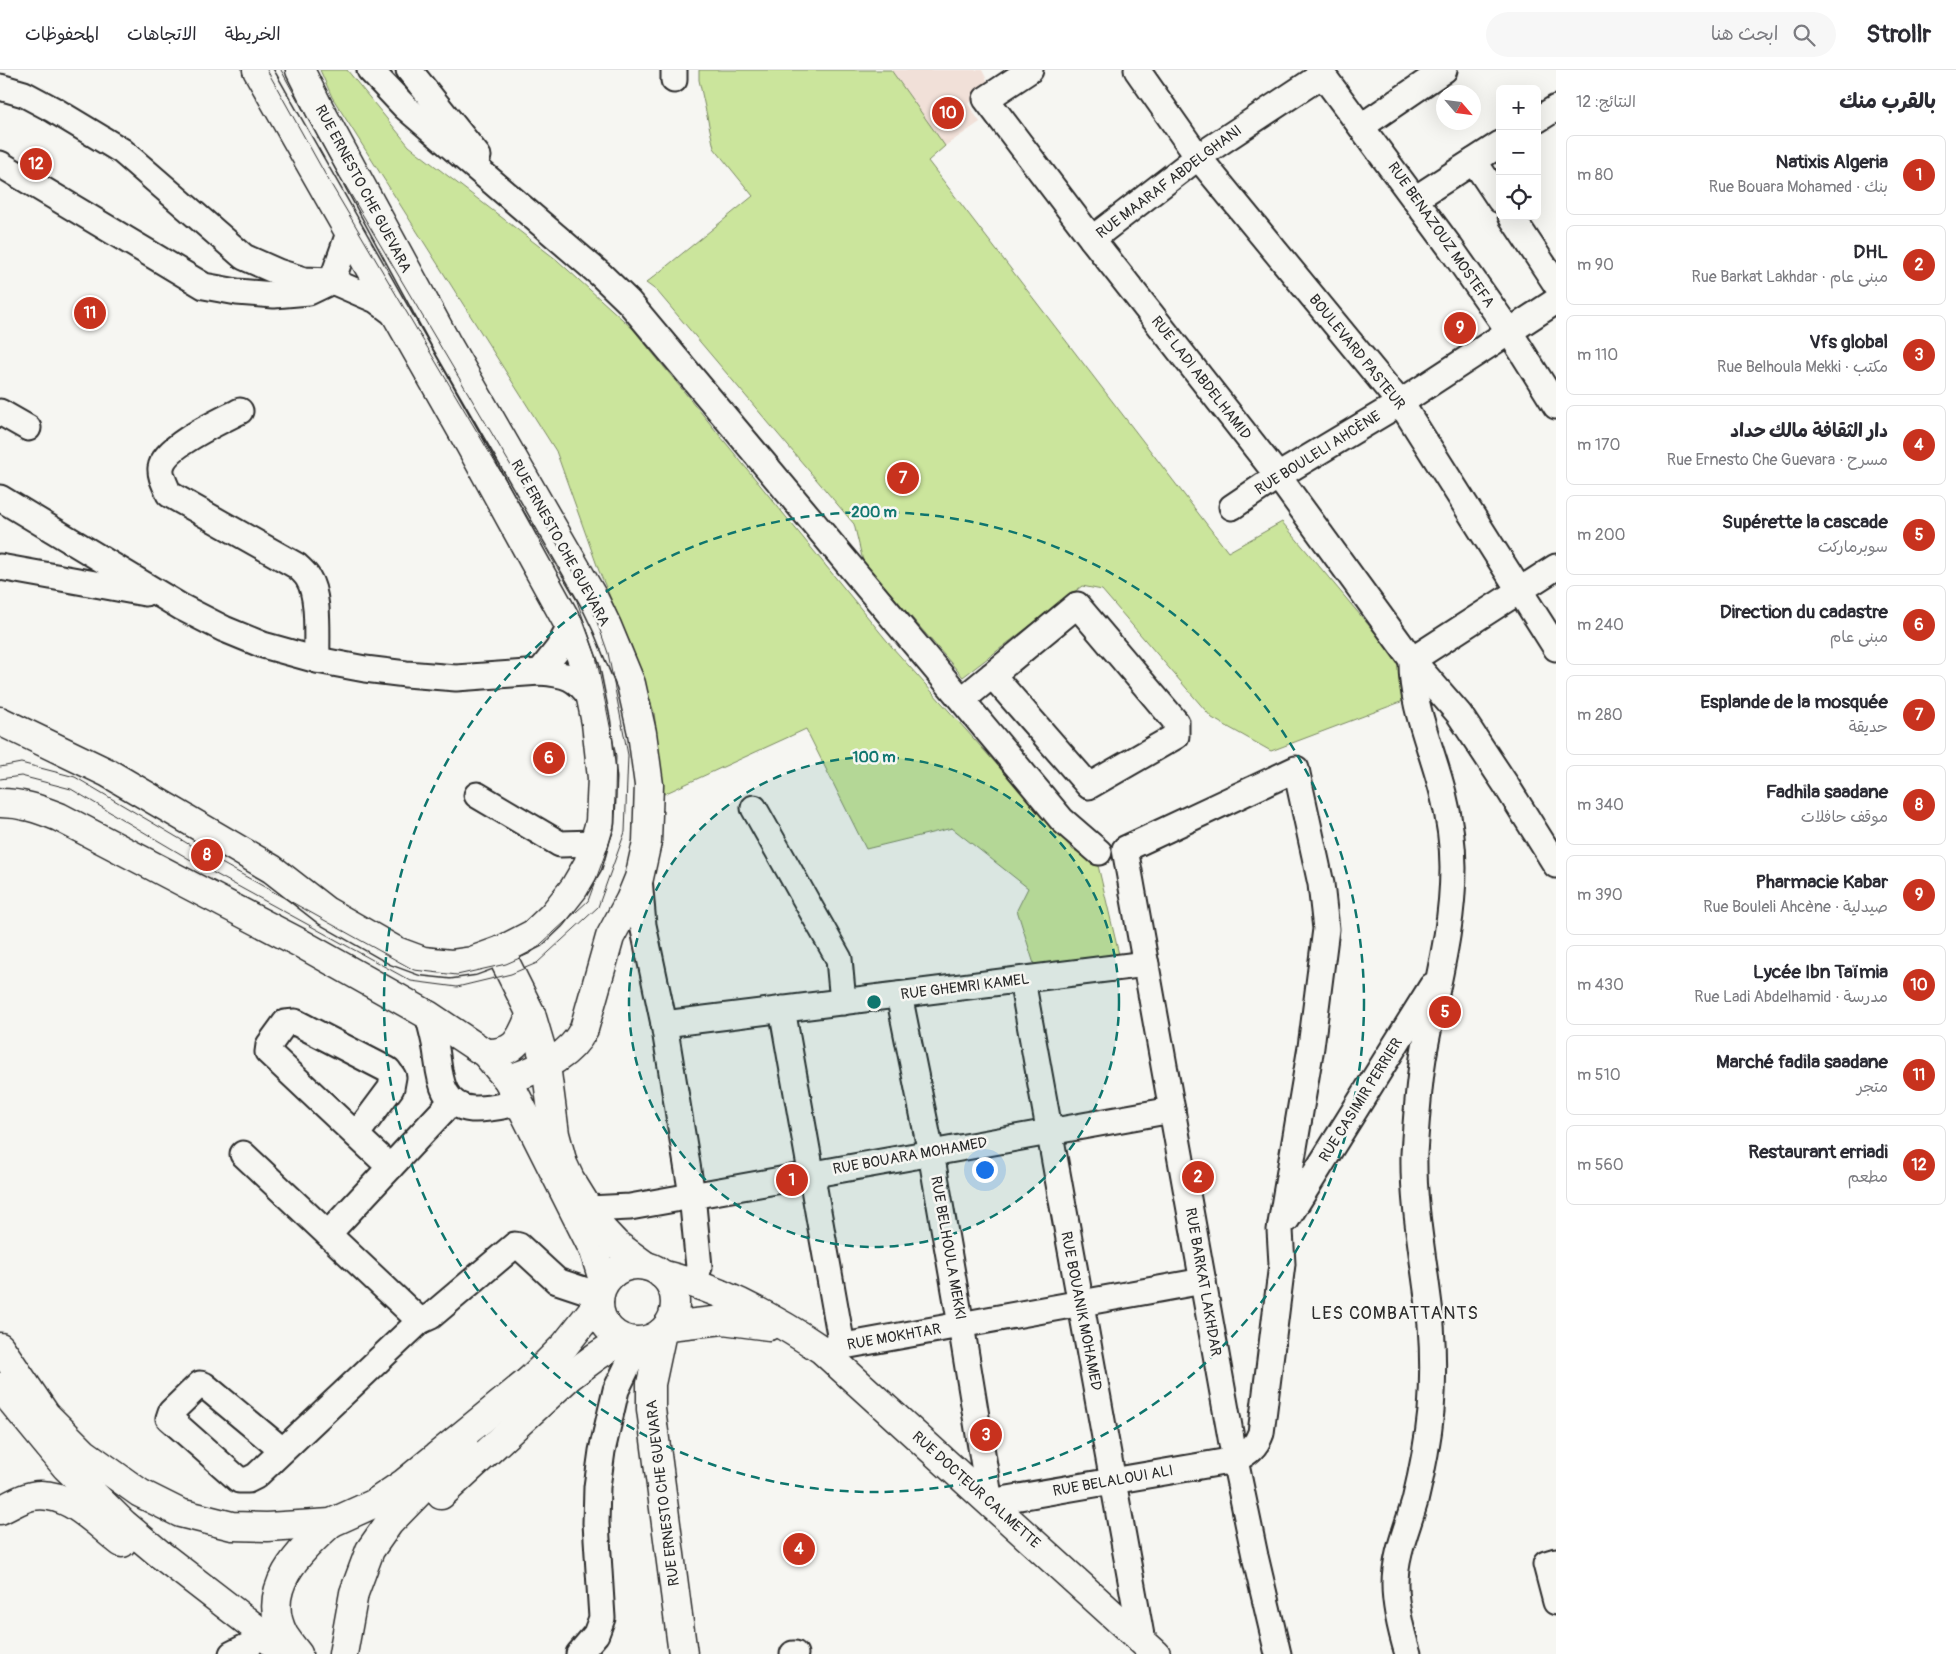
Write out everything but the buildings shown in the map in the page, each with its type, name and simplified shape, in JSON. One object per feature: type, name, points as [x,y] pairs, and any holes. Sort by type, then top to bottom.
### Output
[{"type":"main road","name":"RUE ERNESTO CHE GUEVARA","points":[[0,721],[108,773],[272,869],[326,911],[396,951],[423,961],[451,964],[472,961],[502,950],[534,934],[552,916],[574,888],[588,864],[600,822],[602,778],[596,723],[585,668],[570,627],[257,70]]},
{"type":"main road","name":"RUE ERNESTO CHE GUEVARA","points":[[300,70],[446,342],[607,626],[631,684],[642,733],[649,785],[647,842],[639,878],[630,900],[610,937],[584,1030],[578,1041],[566,1053],[546,1065],[513,1092]]},
{"type":"main road","points":[[0,803],[16,803],[35,807],[59,817],[302,944],[428,1015],[485,1054],[513,1092],[594,1251],[601,1293],[602,1320],[610,1331],[649,1334]]},
{"type":"main road","points":[[359,1578],[413,1520],[570,1376],[597,1356],[649,1334],[673,1316],[674,1293],[669,1282],[608,1236],[588,1209],[563,1164],[555,1134],[546,1065],[531,1014],[506,964],[502,950]]},
{"type":"main road","points":[[485,1054],[501,1054],[514,1046],[523,1033],[531,1014]]},
{"type":"main road","points":[[343,1649],[354,1593],[359,1578],[370,1550],[389,1523],[574,1335],[613,1273],[625,1267],[638,1265],[654,1270]]},
{"type":"main road","name":"RUE DOCTEUR CALMETTE","points":[[654,1270],[736,1301],[832,1348],[990,1502],[1149,1648]]},
{"type":"main road","name":"RUE DOCTEUR CALMETTE","points":[[649,1334],[723,1320],[793,1330]]},
{"type":"main road","name":"RUE ERNESTO CHE GUEVARA","points":[[649,1334],[652,1384],[651,1409],[683,1654]]},
{"type":"main road","points":[[0,1347],[46,1415],[84,1453],[140,1493],[180,1513],[232,1526],[267,1528],[331,1523]]},
{"type":"main road","points":[[298,1654],[284,1633],[277,1612],[277,1600],[284,1573],[304,1547],[331,1523],[392,1493],[530,1380]]},
{"type":"main road","points":[[0,1387],[66,1467],[124,1524],[262,1633],[284,1654]]},
{"type":"main road","points":[[0,1510],[31,1496],[48,1495],[68,1502],[248,1651]]},
{"type":"street","points":[[370,70],[405,107],[601,275],[629,302],[1062,820],[1099,852]]},
{"type":"street","points":[[409,70],[513,201]]},
{"type":"street","name":"RUE LADI ABDELHAMID","points":[[1030,70],[986,99],[1092,239],[1278,476],[1412,660],[1458,714],[1506,784],[1556,865]]},
{"type":"street","name":"BOULEVARD PASTEUR","points":[[1137,70],[1198,156],[1400,403],[1556,648]]},
{"type":"street","points":[[1362,126],[1444,70]]},
{"type":"street","name":"RUE MAARAF ABDELGHANI","points":[[1092,239],[1198,156],[1320,72]]},
{"type":"street","name":"RUE BENAZOUZ MOSTEFA","points":[[1320,72],[1362,126],[1509,331],[1556,406]]},
{"type":"street","points":[[0,87],[24,94],[122,151],[244,257],[278,272],[304,280],[332,281],[376,300],[396,315]]},
{"type":"street","points":[[1541,117],[1556,108]]},
{"type":"street","points":[[1415,199],[1496,147]]},
{"type":"street","points":[[1474,161],[1496,194]]},
{"type":"street","points":[[0,164],[204,286],[237,292],[274,295],[309,292],[332,281],[349,233]]},
{"type":"street","points":[[1514,220],[1556,284]]},
{"type":"street","name":"RUE BOULELI AHCÈNE","points":[[1232,507],[1278,476],[1400,403],[1556,301]]},
{"type":"street","points":[[240,411],[185,442],[168,455],[161,467],[164,481],[169,494],[297,566],[307,577],[313,588],[315,599],[317,660]]},
{"type":"street","points":[[0,412],[28,428]]},
{"type":"street","points":[[0,498],[160,595],[224,629],[263,645],[317,660],[366,669],[456,678],[540,672],[565,675],[582,685],[591,698]]},
{"type":"street","points":[[0,567],[160,595]]},
{"type":"street","points":[[1408,1654],[1396,1604],[1396,1575],[1402,1539],[1414,1504],[1424,1458],[1431,1410],[1432,1378],[1431,1319],[1417,1224],[1414,1165],[1416,1124],[1424,1057],[1447,941],[1452,903],[1453,866],[1450,829],[1443,792],[1414,695],[1412,660],[1556,567]]},
{"type":"street","points":[[962,700],[992,675],[1077,605],[1176,722],[1176,736],[1089,786],[992,675]]},
{"type":"street","points":[[540,672],[558,649],[570,627]]},
{"type":"street","name":"RUE BARKAT LAKHDAR","points":[[1278,1654],[1235,1460],[1125,849],[1296,769],[1321,884],[1326,929],[1311,1047],[1280,1230]]},
{"type":"street","points":[[477,795],[560,844],[595,844]]},
{"type":"street","points":[[754,808],[839,959],[843,1002]]},
{"type":"street","points":[[639,878],[643,925],[664,1024],[692,1195],[699,1267],[694,1284]]},
{"type":"street","name":"RUE GHEMRI KAMEL","points":[[664,1024],[1146,964]]},
{"type":"street","name":"RUE CASIMIR PERRIER","points":[[1280,1230],[1441,971]]},
{"type":"street","name":"RUE BOUANIK MOHAMED","points":[[1022,980],[1079,1304],[1149,1648]]},
{"type":"street","name":"RUE BELHOULA MEKKI","points":[[899,995],[931,1153],[990,1502]]},
{"type":"street","points":[[782,1009],[812,1174],[832,1348]]},
{"type":"street","points":[[428,1015],[436,1044],[441,1084],[445,1093],[452,1101],[470,1109],[480,1109],[513,1092]]},
{"type":"street","points":[[356,1135],[391,1088],[393,1077],[388,1070],[295,1022],[285,1024],[269,1045],[268,1052],[356,1135],[390,1167]]},
{"type":"street","points":[[328,1234],[452,1101]]},
{"type":"street","name":"RUE BOUARA MOHAMED","points":[[588,1209],[630,1207],[1172,1110]]},
{"type":"street","points":[[243,1154],[420,1321]]},
{"type":"street","points":[[1235,1460],[1249,1453],[1258,1441],[1261,1433],[1282,1264],[1280,1230]]},
{"type":"street","points":[[282,1450],[420,1321],[432,1316],[514,1245],[518,1246],[557,1281],[601,1293]]},
{"type":"street","name":"RUE MOKHTAR","points":[[832,1348],[1203,1281]]},
{"type":"street","points":[[579,1654],[596,1634],[602,1618],[596,1523],[597,1487],[602,1451],[616,1390],[630,1361],[649,1334]]},
{"type":"street","name":"RUE BELALOUI ALI","points":[[990,1502],[1235,1460]]},
{"type":"street","points":[[1551,1562],[1556,1602]]},
{"type":"shaded area","points":[[891,70],[982,70],[991,88],[968,104],[980,122],[945,146]]},
{"type":"green space","points":[[320,70],[347,70],[409,146],[557,260],[633,329],[892,647],[1073,850],[1096,857],[1120,959],[1034,964],[1017,910],[1028,888],[952,828],[866,849],[806,729],[664,794],[654,712],[632,648],[599,571],[556,451],[332,97]]},
{"type":"green space","points":[[699,70],[891,70],[945,146],[928,161],[1228,552],[1282,522],[1403,666],[1406,700],[1271,751],[1212,718],[1102,590],[1082,586],[963,677],[863,561],[854,524],[657,291],[646,283],[753,196],[714,148],[699,80]]},
{"type":"tram line","points":[[0,767],[21,763],[75,777],[207,855],[414,970],[457,975],[506,964],[531,953],[588,901],[614,830],[616,756],[596,656],[577,601],[325,174],[267,70]]},
{"type":"tram line","points":[[0,779],[21,776],[71,789],[201,866],[411,981],[457,987],[511,974],[537,963],[598,907],[625,832],[628,755],[608,653],[588,596],[335,168],[281,70]]},
{"type":"place","name":"Lycée Ibn Taïmia","points":[[948,113]]},
{"type":"place","name":"Restaurant erriadi","points":[[36,164]]},
{"type":"place","name":"Marché fadila saadane","points":[[90,313]]},
{"type":"place","name":"Pharmacie Kabar","points":[[1460,328]]},
{"type":"place","name":"Esplande de la mosquée","points":[[903,478]]},
{"type":"place","name":"Direction du cadastre","points":[[549,758]]},
{"type":"place","name":"Fadhila saadane","points":[[207,855]]},
{"type":"place","name":"Supérette la cascade","points":[[1445,1012]]},
{"type":"place","name":"DHL","points":[[1198,1177]]},
{"type":"place","name":"Natixis Algeria","points":[[792,1180]]},
{"type":"place","name":"Vfs global","points":[[986,1435]]},
{"type":"place","name":"دار الثقافة مالك حداد","points":[[799,1549]]},
{"type":"district","name":"LES COMBATTANTS","points":[[1395,1313]]}]
